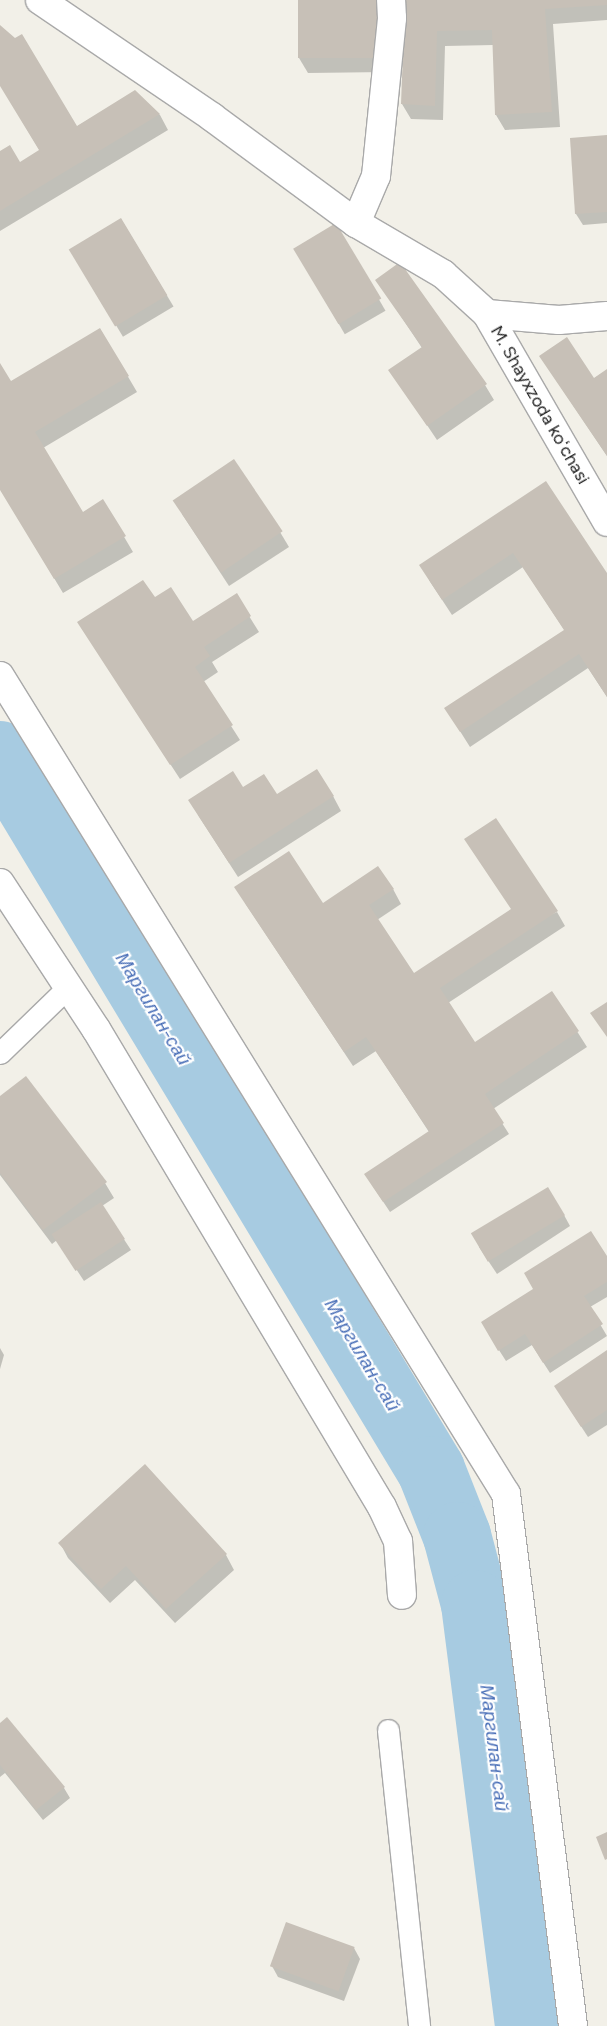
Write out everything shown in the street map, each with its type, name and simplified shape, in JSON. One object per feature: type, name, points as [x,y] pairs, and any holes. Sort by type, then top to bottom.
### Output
[{"type":"street","name":"M. Shayxzoda koʻchasi","points":[[40,0],[212,117],[356,222],[443,274],[487,314],[607,522]]},
{"type":"street","points":[[356,222],[376,176],[392,18],[391,0]]},
{"type":"street","points":[[487,314],[559,320],[607,316]]},
{"type":"street","points":[[0,676],[506,1494],[573,2026]]},
{"type":"street","points":[[0,883],[67,988],[96,1029],[382,1507],[398,1541],[402,1595]]},
{"type":"lane","points":[[0,1053],[67,988]]},
{"type":"lane","points":[[388,1730],[419,2026]]},
{"type":"building","points":[[298,0],[378,0],[378,58],[298,58]]},
{"type":"building","points":[[405,0],[607,0],[607,5],[545,9],[552,112],[495,115],[492,30],[437,31],[435,106],[401,104]]},
{"type":"building","points":[[0,25],[15,38],[22,34],[77,126],[135,90],[160,114],[0,211],[0,151],[10,145],[20,162],[39,150],[0,86]]},
{"type":"building","points":[[607,135],[607,212],[575,214],[570,138]]},
{"type":"building","points":[[121,218],[167,295],[115,327],[69,249]]},
{"type":"building","points":[[336,223],[381,298],[338,324],[293,249]]},
{"type":"building","points":[[400,262],[487,384],[427,426],[388,370],[422,347],[375,280]]},
{"type":"building","points":[[100,328],[129,376],[35,432],[83,512],[103,499],[126,536],[54,579],[0,490],[0,363],[11,381]]},
{"type":"building","points":[[567,337],[594,378],[607,369],[607,456],[539,356]]},
{"type":"building","points":[[234,459],[283,531],[221,573],[173,500]]},
{"type":"building","points":[[546,481],[607,573],[607,697],[579,654],[460,732],[444,708],[564,630],[513,553],[442,600],[419,565]]},
{"type":"building","points":[[143,580],[155,597],[171,587],[193,621],[237,593],[251,616],[204,647],[210,656],[195,667],[233,725],[170,765],[77,622]]},
{"type":"building","points":[[317,769],[334,796],[229,863],[188,800],[233,771],[243,787],[264,774],[277,794]]},
{"type":"building","points":[[496,818],[558,911],[440,988],[475,1042],[552,991],[579,1031],[485,1094],[504,1123],[383,1202],[364,1174],[429,1131],[366,1037],[344,1052],[234,887],[289,851],[323,903],[378,866],[394,889],[369,905],[414,973],[511,909],[464,839]]},
{"type":"building","points":[[607,1002],[607,1037],[590,1013]]},
{"type":"building","points":[[26,1076],[107,1182],[43,1230],[0,1173],[0,1096]]},
{"type":"building","points":[[548,1187],[565,1215],[488,1262],[471,1233]]},
{"type":"building","points":[[101,1202],[125,1239],[75,1271],[52,1234]]},
{"type":"building","points":[[591,1231],[607,1256],[607,1282],[584,1296],[603,1324],[543,1363],[525,1334],[498,1351],[481,1322],[533,1289],[524,1273]]},
{"type":"building","points":[[607,1350],[607,1410],[581,1427],[554,1386]]},
{"type":"building","points":[[145,1464],[227,1554],[166,1609],[126,1566],[101,1589],[58,1543]]},
{"type":"building","points":[[7,1717],[65,1787],[36,1810],[0,1765],[0,1723]]},
{"type":"building","points":[[607,1832],[607,1859],[605,1860],[596,1837]]},
{"type":"building","points":[[286,1922],[355,1947],[339,1991],[270,1966]]},
{"type":"waterway","name":"Маргилан-сай","points":[[0,755],[431,1470],[457,1536],[475,1604],[529,2026]]}]
